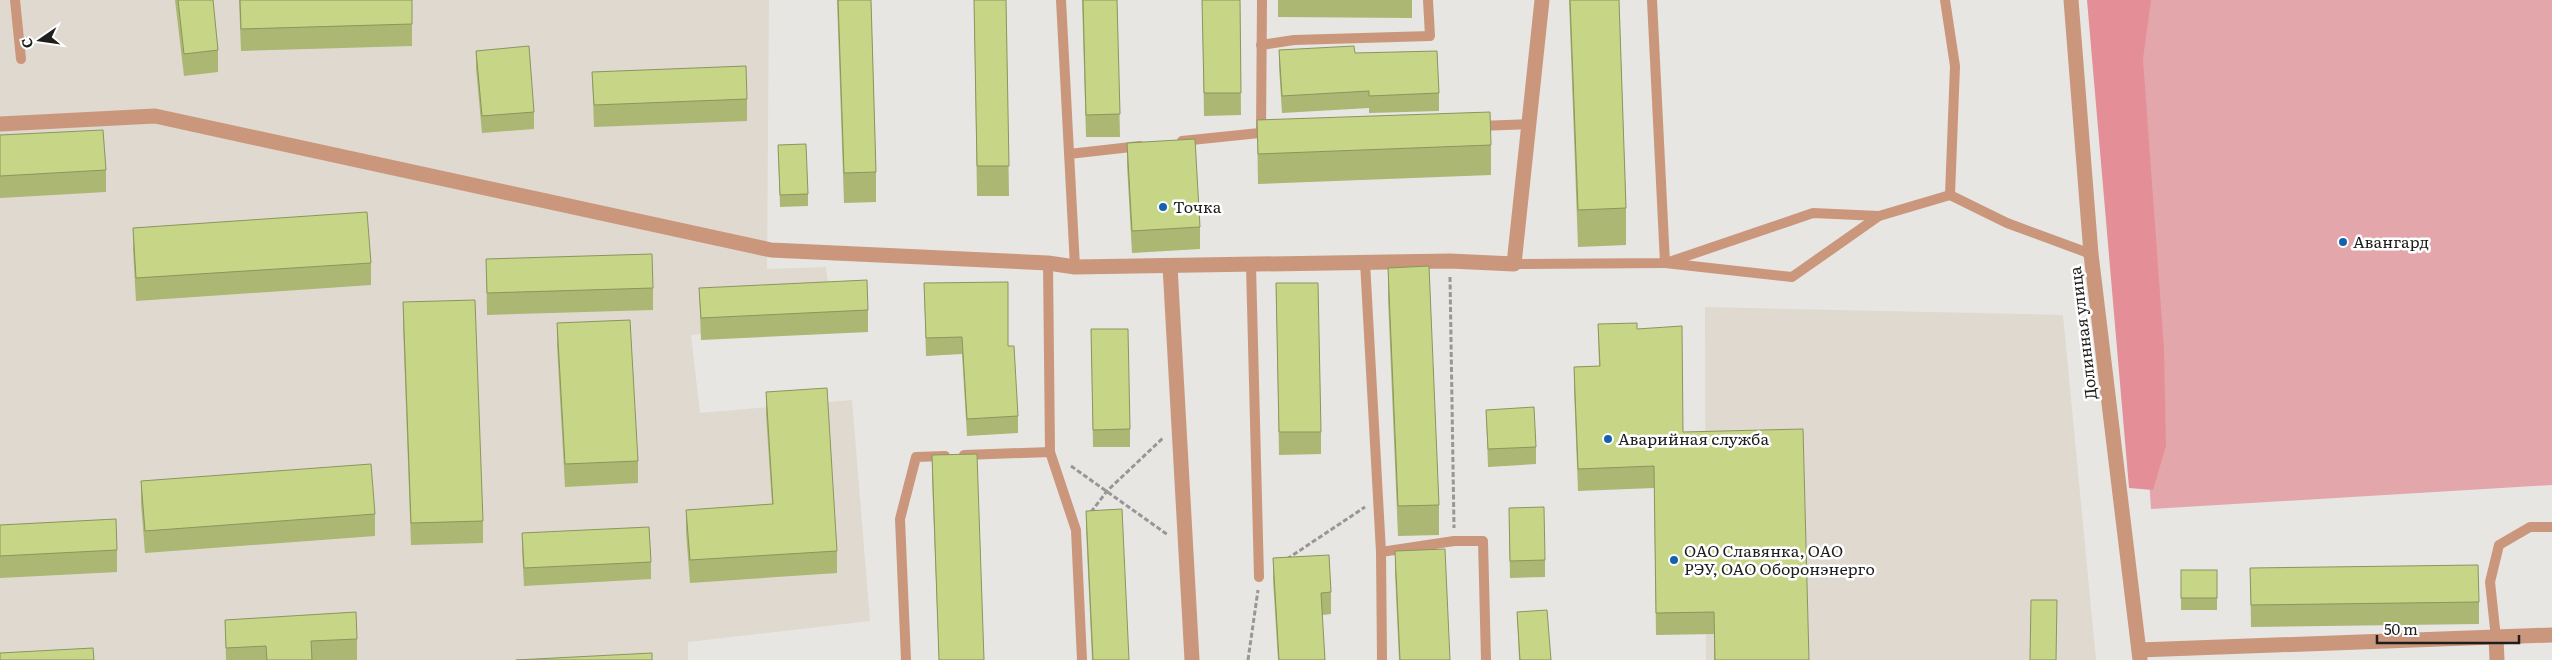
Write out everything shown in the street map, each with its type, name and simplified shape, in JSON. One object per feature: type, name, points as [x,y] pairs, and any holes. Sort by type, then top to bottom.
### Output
[{"type":"street","points":[[0,124],[155,116],[771,250],[1048,263],[1075,267],[1251,266],[1450,261],[1514,264],[1542,0]]},
{"type":"street","name":"Долинная улица","points":[[2071,0],[2091,254],[2139,655]]},
{"type":"street","points":[[1170,266],[1192,660]]},
{"type":"street","points":[[2139,655],[2552,635]]},
{"type":"street","points":[[2496,638],[2498,660]]},
{"type":"lane","points":[[15,0],[21,59]]},
{"type":"lane","points":[[1061,0],[1075,267]]},
{"type":"lane","points":[[1262,0],[1262,132]]},
{"type":"lane","points":[[1261,46],[1294,40],[1430,36],[1428,0]]},
{"type":"lane","points":[[1652,0],[1665,263]]},
{"type":"lane","points":[[1945,0],[1955,66],[1950,195]]},
{"type":"lane","points":[[1470,126],[1530,124]]},
{"type":"lane","points":[[1175,142],[1262,132],[1281,132]]},
{"type":"lane","points":[[1068,154],[1155,144]]},
{"type":"lane","points":[[1514,264],[1665,263],[1792,277],[1880,216],[1950,195],[2007,223],[2091,254]]},
{"type":"lane","points":[[1665,263],[1813,213],[1880,216]]},
{"type":"lane","points":[[1365,262],[1376,500],[1381,552],[1382,660]]},
{"type":"lane","points":[[1048,263],[1050,452],[1076,530],[1082,660]]},
{"type":"lane","points":[[1251,266],[1259,577]]},
{"type":"lane","points":[[906,660],[900,520],[916,457],[1050,452]]},
{"type":"lane","points":[[2496,638],[2490,582],[2499,545],[2530,527],[2552,527]]},
{"type":"lane","points":[[1381,552],[1454,541],[1483,541],[1486,660]]},
{"type":"path","points":[[1450,261],[1454,541]]},
{"type":"path","points":[[1076,530],[1107,491],[1178,424]]},
{"type":"path","points":[[1050,452],[1186,549]]},
{"type":"path","points":[[1283,562],[1376,500]]},
{"type":"path","points":[[1248,660],[1259,577]]},
{"type":"shaded area","points":[[0,0],[769,0],[767,269],[826,267],[832,322],[691,335],[700,413],[852,400],[870,621],[688,642],[688,660],[0,660]]},
{"type":"shaded area","points":[[2087,0],[2151,0],[2143,59],[2164,349],[2166,446],[2153,490],[2129,488]]},
{"type":"shaded area","name":"Авангард","points":[[2117,0],[2552,0],[2552,485],[2151,509]]},
{"type":"shaded area","points":[[1705,307],[2063,315],[2096,660],[1706,660]]},
{"type":"building","points":[[178,0],[213,0],[218,50],[184,54]]},
{"type":"building","points":[[240,0],[412,0],[412,24],[241,29]]},
{"type":"building","points":[[838,0],[871,0],[876,172],[844,173]]},
{"type":"building","points":[[974,0],[1006,0],[1009,166],[977,166]]},
{"type":"building","points":[[1083,0],[1117,0],[1120,114],[1086,115]]},
{"type":"building","points":[[1202,0],[1240,0],[1241,93],[1204,93]]},
{"type":"building","points":[[1570,0],[1619,0],[1626,208],[1578,210]]},
{"type":"building","points":[[529,46],[534,112],[482,116],[476,51]]},
{"type":"building","points":[[1354,46],[1355,53],[1437,51],[1439,93],[1369,96],[1369,91],[1282,96],[1279,50]]},
{"type":"building","points":[[746,66],[747,99],[594,105],[592,72]]},
{"type":"building","points":[[1490,112],[1491,145],[1258,154],[1257,120]]},
{"type":"building","points":[[103,130],[106,170],[0,176],[0,135]]},
{"type":"building","name":"Точка","points":[[1195,139],[1200,227],[1132,231],[1127,143]]},
{"type":"building","points":[[806,144],[808,194],[780,195],[778,145]]},
{"type":"building","points":[[367,212],[371,263],[136,278],[133,228]]},
{"type":"building","points":[[652,254],[653,288],[487,293],[486,259]]},
{"type":"building","points":[[1429,266],[1439,505],[1398,506],[1388,268]]},
{"type":"building","points":[[867,280],[868,310],[701,318],[699,288]]},
{"type":"building","points":[[1008,282],[1008,346],[1014,346],[1018,416],[967,419],[962,337],[926,338],[924,283]]},
{"type":"building","points":[[1276,283],[1318,283],[1321,432],[1279,432]]},
{"type":"building","points":[[475,300],[483,521],[411,523],[403,302]]},
{"type":"building","points":[[630,320],[638,461],[565,464],[557,323]]},
{"type":"building","points":[[1637,323],[1637,329],[1682,326],[1683,432],[1803,429],[1809,660],[1715,660],[1714,612],[1656,613],[1654,466],[1578,469],[1574,367],[1600,366],[1598,324]]},
{"type":"building","points":[[1091,329],[1128,329],[1130,429],[1093,430]]},
{"type":"building","points":[[827,388],[837,551],[690,560],[686,510],[773,504],[766,392]]},
{"type":"building","points":[[1534,407],[1536,447],[1488,449],[1486,410]]},
{"type":"building","points":[[977,454],[984,660],[939,660],[932,455]]},
{"type":"building","points":[[371,464],[375,514],[145,531],[141,481]]},
{"type":"building","points":[[1544,507],[1545,560],[1510,561],[1509,508]]},
{"type":"building","points":[[1122,509],[1129,660],[1093,660],[1086,511]]},
{"type":"building","points":[[116,519],[117,550],[0,556],[0,525]]},
{"type":"building","points":[[649,527],[651,562],[524,568],[522,533]]},
{"type":"building","points":[[1445,549],[1450,660],[1400,660],[1395,551]]},
{"type":"building","points":[[1329,555],[1331,592],[1321,593],[1325,660],[1279,660],[1273,558]]},
{"type":"building","points":[[2478,565],[2479,602],[2251,605],[2250,568]]},
{"type":"building","points":[[2181,570],[2217,570],[2217,598],[2181,598]]},
{"type":"building","points":[[2031,600],[2057,600],[2056,660],[2030,660]]},
{"type":"building","points":[[1547,610],[1551,660],[1520,660],[1517,612]]},
{"type":"building","points":[[356,612],[357,639],[311,641],[312,660],[267,660],[266,646],[226,648],[225,620]]},
{"type":"building","points":[[93,648],[94,660],[0,660],[0,653]]},
{"type":"building","points":[[652,653],[652,660],[516,660]]},
{"type":"place","name":"Точка","points":[[1163,207]]},
{"type":"place","name":"Авангард","points":[[2343,242]]},
{"type":"place","name":"Аварийная служба","points":[[1608,439]]},
{"type":"place","name":"ОАО Славянка, ОАО РЭУ, ОАО Оборонэнерго","points":[[1674,560]]}]
